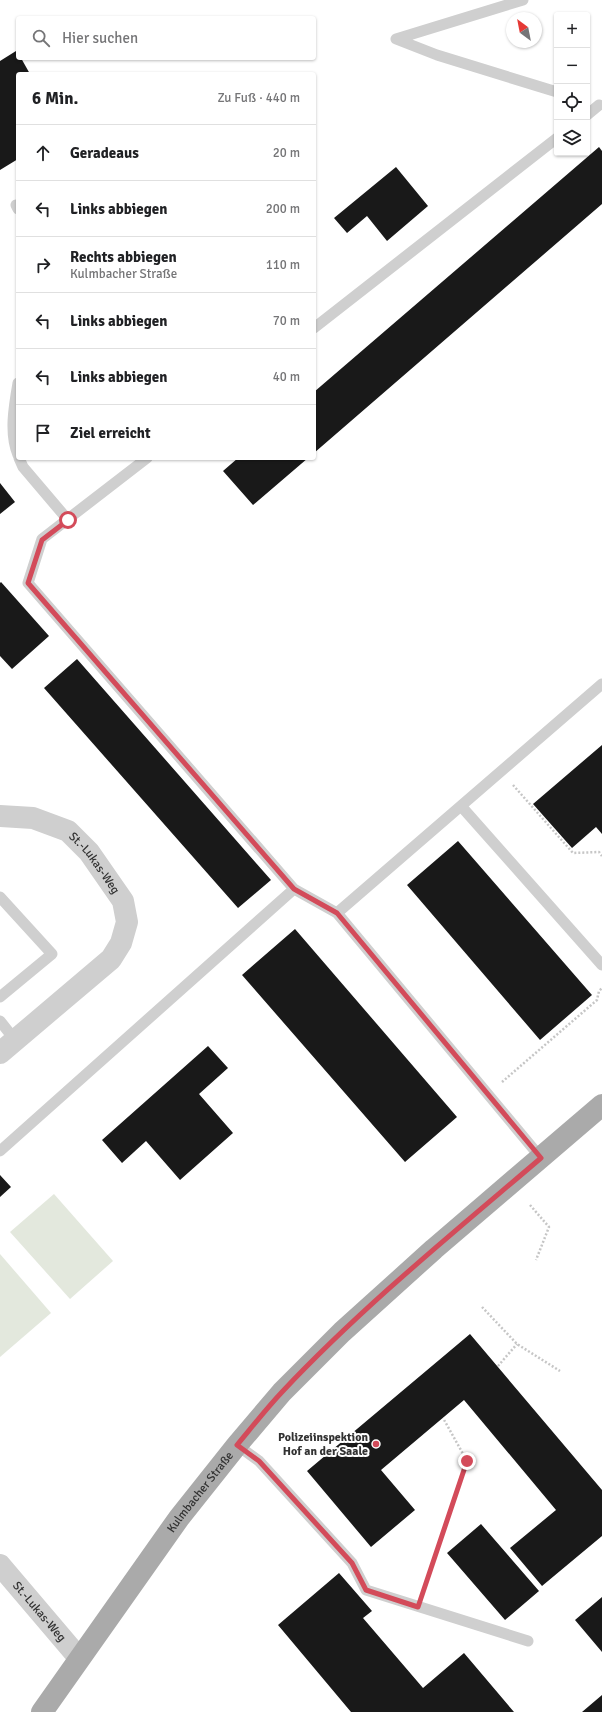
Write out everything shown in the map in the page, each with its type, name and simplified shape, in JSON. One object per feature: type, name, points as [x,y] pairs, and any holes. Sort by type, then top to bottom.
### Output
[{"type":"main road","name":"Kulmbacher Straße","points":[[42,1712],[178,1518],[282,1392],[342,1332],[434,1249],[602,1105]]},
{"type":"street","name":"St.-Lukas-Weg","points":[[0,816],[33,818],[68,831],[89,852],[122,901],[127,922],[121,943],[112,959],[7,1047]]},
{"type":"street","name":"St.-Lukas-Weg","points":[[0,1565],[79,1658]]},
{"type":"lane","points":[[524,0],[396,39],[437,55],[554,91]]},
{"type":"lane","points":[[590,102],[601,105]]},
{"type":"lane","points":[[590,112],[601,105]]},
{"type":"lane","points":[[316,326],[554,140]]},
{"type":"lane","points":[[16,394],[14,405],[13,445],[16,451]]},
{"type":"lane","points":[[20,460],[23,467],[68,520]]},
{"type":"lane","points":[[144,460],[42,540],[28,583],[294,889],[337,913],[541,1158]]},
{"type":"lane","points":[[337,913],[602,684]]},
{"type":"lane","points":[[461,806],[602,965]]},
{"type":"lane","points":[[0,1151],[294,889]]},
{"type":"lane","points":[[0,897],[52,954],[0,997]]},
{"type":"lane","points":[[0,1022],[7,1047]]},
{"type":"lane","points":[[237,1445],[259,1461],[352,1563],[366,1590],[528,1641]]},
{"type":"path","points":[[501,772],[573,854],[599,852],[602,856]]},
{"type":"path","points":[[488,1094],[596,1000],[599,991],[602,988]]},
{"type":"path","points":[[530,1205],[549,1227],[536,1260]]},
{"type":"path","points":[[482,1307],[517,1344],[560,1371]]},
{"type":"path","points":[[498,1366],[517,1344]]},
{"type":"path","points":[[418,1607],[467,1461],[443,1418]]},
{"type":"shaded area","points":[[54,1194],[113,1261],[70,1299],[10,1232]]},
{"type":"shaded area","points":[[0,1254],[51,1313],[0,1357]]},
{"type":"building","points":[[16,51],[16,60],[22,60],[29,72],[16,72],[16,160],[0,170],[0,61]]},
{"type":"building","points":[[599,147],[602,151],[602,204],[316,451],[316,390]]},
{"type":"building","points":[[396,167],[428,206],[387,241],[367,216],[347,233],[334,218]]},
{"type":"building","points":[[236,460],[306,460],[253,505],[223,471]]},
{"type":"building","points":[[0,483],[15,502],[0,514]]},
{"type":"building","points":[[1,582],[49,636],[12,669],[0,656]]},
{"type":"building","points":[[77,659],[271,880],[238,908],[44,688]]},
{"type":"building","points":[[602,745],[602,834],[596,827],[572,848],[533,804]]},
{"type":"building","points":[[458,841],[592,995],[540,1040],[407,885]]},
{"type":"building","points":[[295,929],[457,1117],[405,1162],[242,975]]},
{"type":"building","points":[[208,1046],[228,1068],[199,1094],[233,1133],[180,1180],[146,1141],[122,1163],[102,1140]]},
{"type":"building","points":[[0,1175],[11,1187],[0,1197]]},
{"type":"building","name":"Polizeiinspektion Hof an der Saale","points":[[470,1334],[602,1490],[602,1536],[542,1586],[510,1548],[556,1510],[464,1400],[381,1470],[415,1510],[371,1547],[307,1471]]},
{"type":"building","points":[[481,1524],[539,1591],[505,1620],[447,1553]]},
{"type":"building","points":[[339,1573],[372,1611],[363,1618],[423,1688],[464,1653],[514,1712],[351,1712],[278,1625]]},
{"type":"building","points":[[602,1597],[602,1652],[575,1620]]},
{"type":"building","points":[[602,1695],[602,1712],[582,1712]]},
{"type":"place","name":"Polizeiinspektion Hof an der Saale","points":[[376,1444]]},
{"type":"route","points":[[68,520],[42,540],[28,583],[294,889],[337,913],[541,1158],[434,1249],[342,1332],[282,1392],[237,1445],[259,1461],[352,1563],[366,1590],[418,1607],[467,1461]]}]
